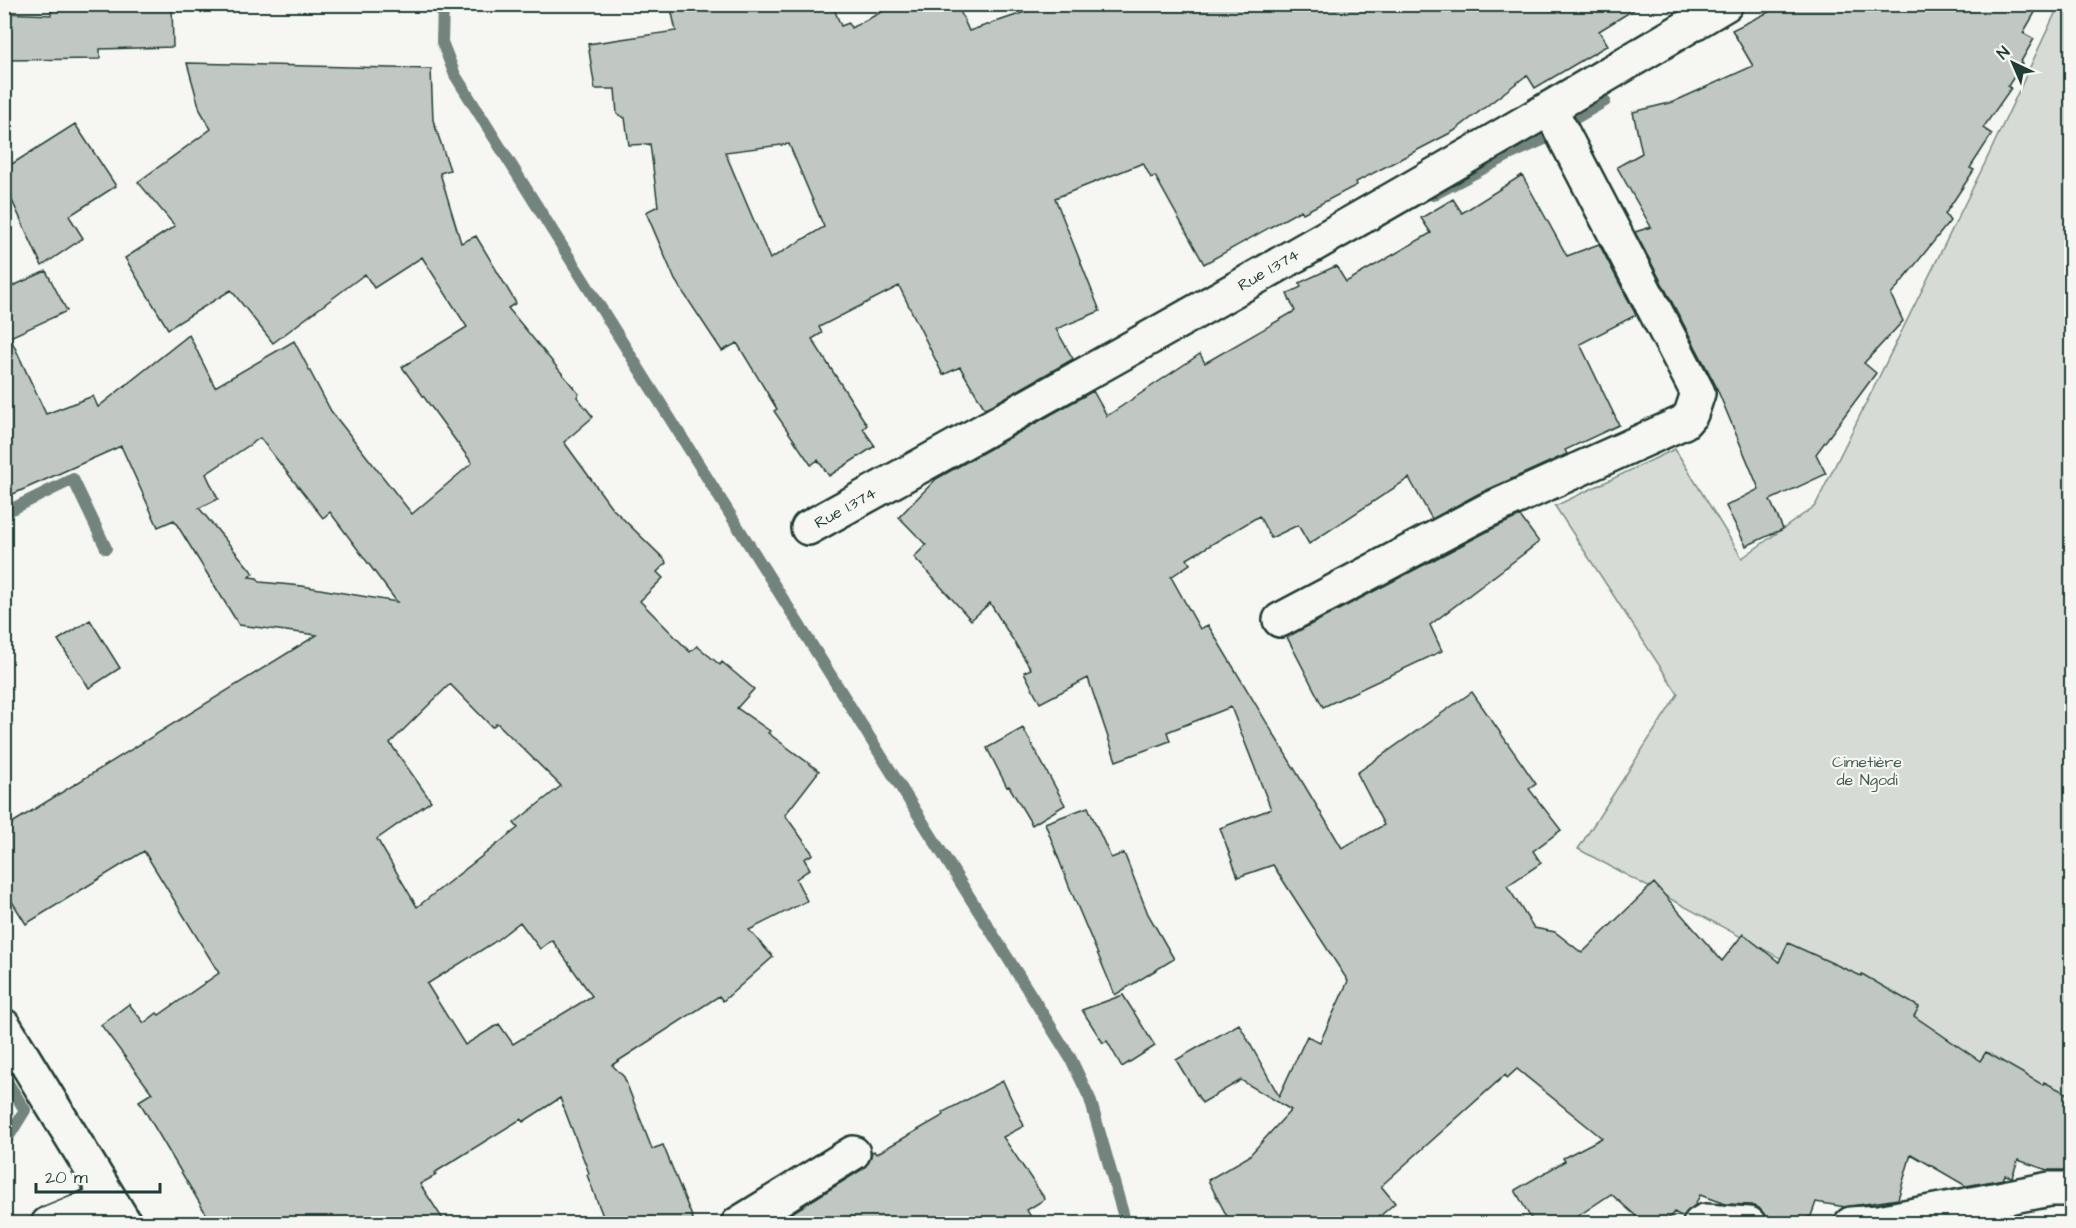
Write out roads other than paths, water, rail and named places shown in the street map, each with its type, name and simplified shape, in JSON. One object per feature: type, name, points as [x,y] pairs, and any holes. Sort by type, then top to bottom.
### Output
[{"type":"street","name":"Rue 1.374","points":[[808,528],[996,425],[1550,109],[1726,4]]},
{"type":"street","points":[[1280,620],[1486,511],[1684,422],[1691,414],[1698,393],[1550,109]]},
{"type":"street","points":[[4,1026],[117,1211],[48,1224]]},
{"type":"street","points":[[738,1224],[853,1153]]},
{"type":"street","points":[[1851,1224],[1879,1222],[2050,1189],[2072,1189]]},
{"type":"street","points":[[1700,1224],[1705,1221],[1749,1224]]},
{"type":"waterway","points":[[443,4],[442,42],[455,75],[1071,1059],[1090,1099],[1126,1224]]},
{"type":"waterway","points":[[1567,123],[1605,101]]},
{"type":"waterway","points":[[1433,195],[1549,137]]},
{"type":"waterway","points":[[4,513],[73,479],[106,548]]},
{"type":"waterway","points":[[4,1077],[25,1110],[4,1144]]},
{"type":"park label","name":"Cimetière de Ngodi","points":[[1867,770]]}]
